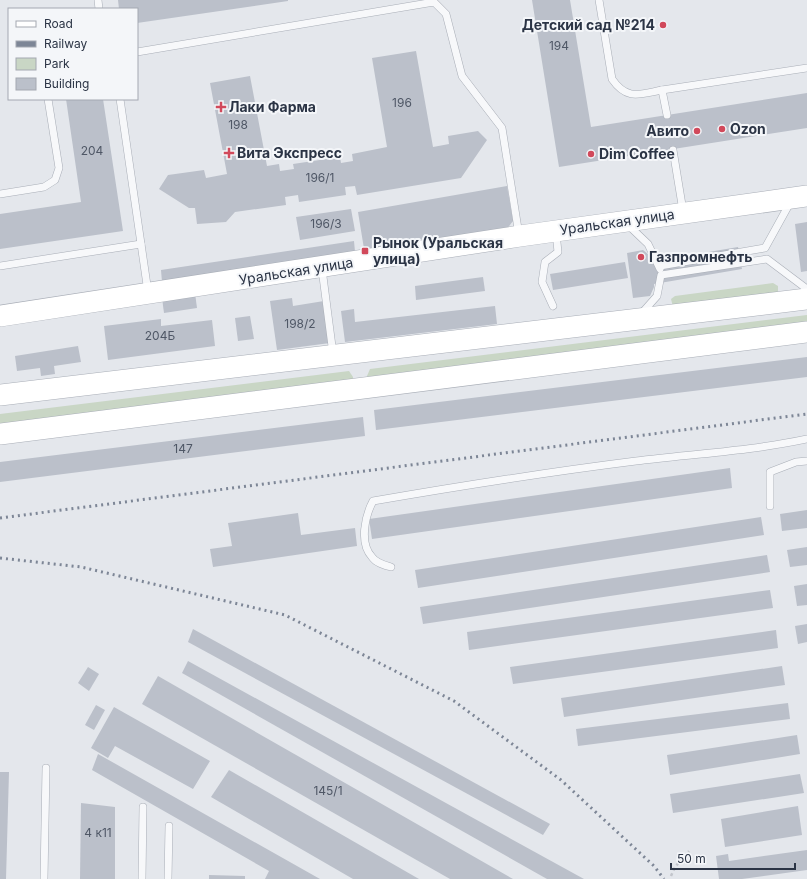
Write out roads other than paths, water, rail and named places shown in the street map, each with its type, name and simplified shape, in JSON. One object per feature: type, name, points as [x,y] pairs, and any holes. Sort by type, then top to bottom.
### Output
[{"type":"main road","name":"Уральская улица","points":[[0,316],[520,236],[800,197]]},
{"type":"main road","points":[[0,395],[807,299]]},
{"type":"main road","points":[[0,434],[807,332]]},
{"type":"lane","points":[[599,0],[612,79],[620,90],[632,95],[807,68]]},
{"type":"lane","points":[[138,52],[434,2],[446,14],[462,76],[502,128],[520,236]]},
{"type":"lane","points":[[662,90],[667,115]]},
{"type":"lane","points":[[0,194],[44,187],[55,180],[59,168],[48,100]]},
{"type":"lane","points":[[120,100],[148,294]]},
{"type":"lane","points":[[673,150],[684,213]]},
{"type":"lane","points":[[660,266],[764,248],[800,197]]},
{"type":"lane","points":[[624,221],[648,244],[660,266],[661,276],[657,296],[636,320]]},
{"type":"lane","points":[[552,306],[542,282],[545,262],[558,252],[556,231]]},
{"type":"lane","points":[[0,266],[142,244]]},
{"type":"lane","points":[[764,248],[766,259],[807,289]]},
{"type":"lane","points":[[661,276],[766,259]]},
{"type":"lane","points":[[322,266],[333,356]]},
{"type":"lane","points":[[391,567],[380,563],[371,557],[365,542],[367,513],[373,501],[496,481],[635,461],[781,445],[807,439]]},
{"type":"lane","points":[[770,506],[770,472],[796,462],[807,461]]},
{"type":"lane","points":[[44,879],[46,768]]},
{"type":"lane","points":[[142,879],[143,807]]},
{"type":"lane","points":[[168,879],[169,826]]},
{"type":"railway","points":[[0,518],[807,414]]},
{"type":"railway","points":[[0,558],[81,567],[285,615],[454,701],[561,780],[654,866],[664,879]]},
{"type":"place","name":"Детский сад №214","points":[[663,25]]},
{"type":"place","name":"Лаки Фарма","points":[[221,107]]},
{"type":"place","name":"Ozon","points":[[722,129]]},
{"type":"place","name":"Авито","points":[[697,131]]},
{"type":"place","name":"Вита Экспресс","points":[[229,153]]},
{"type":"place","name":"Dim Coffee","points":[[591,154]]},
{"type":"place","name":"Рынок (Уральская улица)","points":[[365,251]]},
{"type":"place","name":"Газпромнефть","points":[[641,257]]}]
